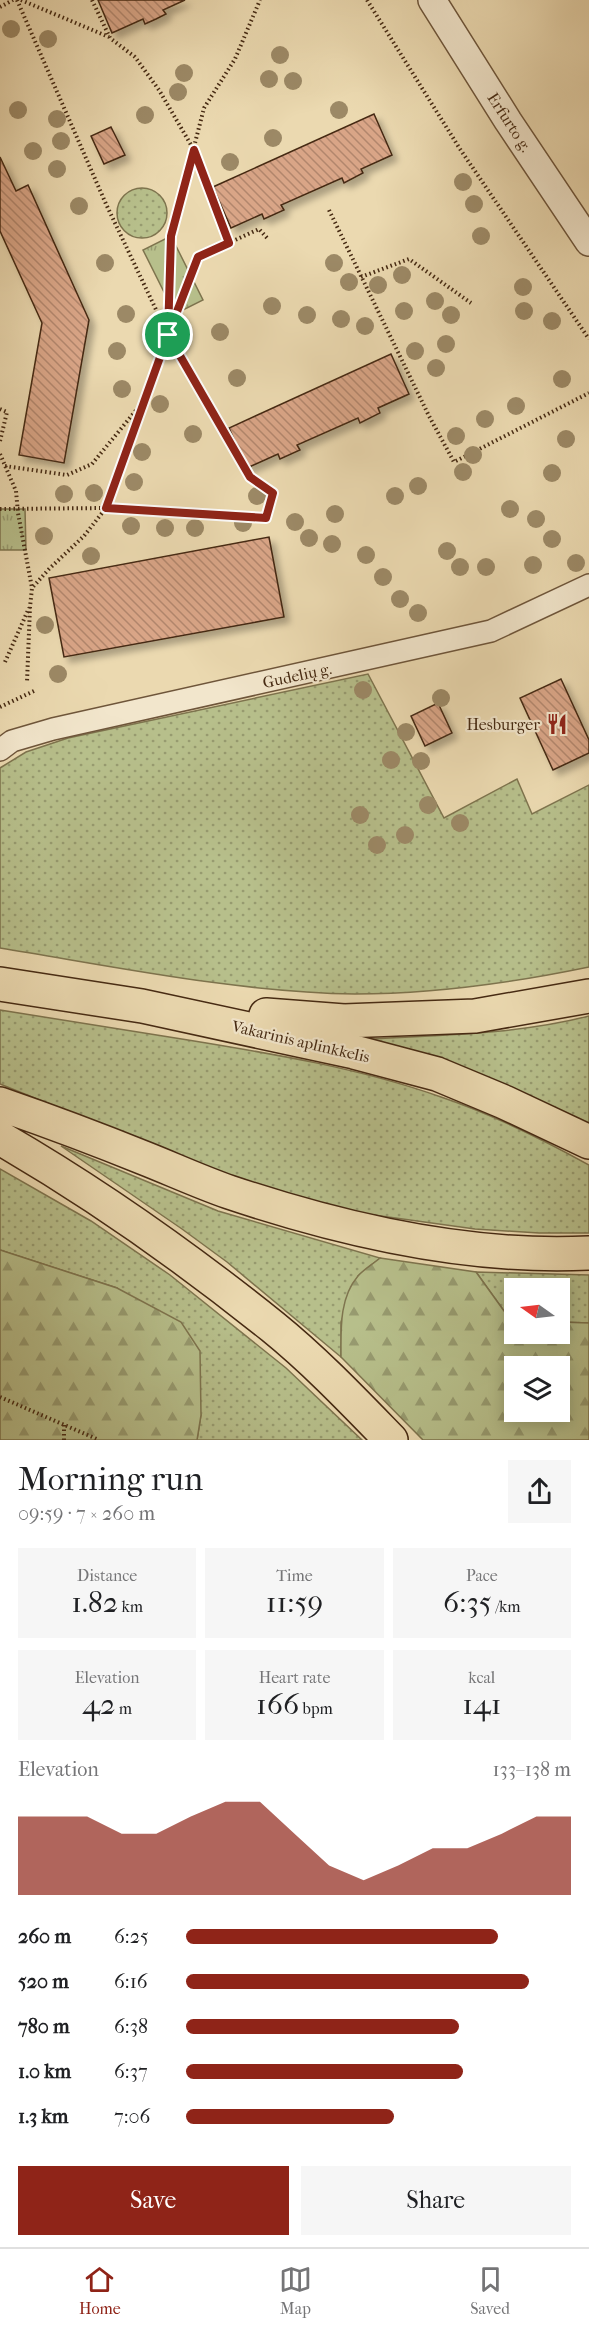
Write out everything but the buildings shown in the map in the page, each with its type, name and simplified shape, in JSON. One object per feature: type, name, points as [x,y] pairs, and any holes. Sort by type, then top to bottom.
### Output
[{"type":"highway","name":"Vakarinis aplinkkelis","points":[[0,984],[142,1006],[354,1052],[437,1074],[504,1102],[589,1142]]},
{"type":"highway","points":[[142,1006],[344,1021],[474,1016],[589,996]]},
{"type":"highway","points":[[0,1104],[228,1192],[350,1227],[417,1241],[488,1251],[589,1253]]},
{"type":"highway","points":[[0,1138],[119,1214],[273,1328],[341,1389],[391,1440]]},
{"type":"street","name":"Erfurto g.","points":[[432,0],[508,121],[589,242]]},
{"type":"street","name":"Gudelių g.","points":[[0,750],[12,741],[53,729],[490,632],[589,585]]},
{"type":"path","points":[[0,7],[17,0],[110,38],[135,57],[159,90],[194,150],[229,243]]},
{"type":"path","points":[[0,509],[106,508],[266,518],[273,493],[250,477],[168,335],[106,204],[17,0]]},
{"type":"path","points":[[92,0],[110,38]]},
{"type":"path","points":[[168,335],[171,236],[204,108],[235,60],[260,0]]},
{"type":"path","points":[[368,0],[460,149],[589,339]]},
{"type":"path","points":[[329,210],[429,416],[454,462],[589,393]]},
{"type":"path","points":[[32,588],[84,536],[106,508],[198,257],[259,228],[268,239]]},
{"type":"path","points":[[361,277],[408,259],[471,303]]},
{"type":"path","points":[[5,466],[67,475],[92,464],[149,394]]},
{"type":"path","points":[[0,409],[7,412],[0,441]]},
{"type":"path","points":[[0,454],[16,491],[17,509],[32,588],[27,681]]},
{"type":"path","points":[[5,662],[30,607]]},
{"type":"path","points":[[0,707],[34,691]]},
{"type":"path","points":[[0,1397],[99,1440]]},
{"type":"path","points":[[64,1425],[64,1440]]},
{"type":"green space","points":[[147,188],[160,195],[166,203],[166,223],[160,231],[152,237],[137,238],[124,231],[118,223],[117,208],[124,195],[132,189]]},
{"type":"green space","points":[[171,236],[203,300],[175,314],[143,250]]},
{"type":"green space","points":[[0,509],[25,509],[26,550],[0,550]]},
{"type":"green space","points":[[368,674],[444,818],[517,779],[532,814],[589,785],[589,967],[473,986],[414,992],[355,994],[221,984],[0,948],[0,768],[26,752],[68,738]]},
{"type":"green space","points":[[0,1010],[220,1045],[316,1063],[410,1087],[479,1111],[589,1165],[589,1233],[475,1229],[352,1212],[247,1184],[0,1084]]},
{"type":"green space","points":[[589,1016],[589,1126],[445,1063],[371,1039],[508,1030],[536,1027]]},
{"type":"green space","points":[[61,1146],[218,1211],[380,1258],[358,1276],[341,1322],[341,1357],[227,1262]]},
{"type":"green space","points":[[0,1169],[91,1221],[170,1275],[286,1368],[362,1440],[197,1440],[201,1415],[117,1288],[0,1250]]},
{"type":"green space","points":[[0,1250],[117,1288],[181,1322],[200,1351],[201,1415],[197,1440],[0,1440]]},
{"type":"green space","points":[[380,1258],[476,1272],[504,1311],[504,1344],[570,1344],[570,1322],[589,1323],[589,1440],[423,1440],[341,1357],[344,1304],[352,1285]]},
{"type":"green space","points":[[476,1272],[589,1275],[589,1323],[570,1322],[570,1278],[504,1278],[504,1311]]},
{"type":"place","name":"Hesburger","points":[[557,724]]},
{"type":"route","points":[[168,335],[149,394],[106,508],[266,518],[273,493],[250,477],[168,335],[198,257],[229,243],[194,150],[171,236],[168,335]]}]
